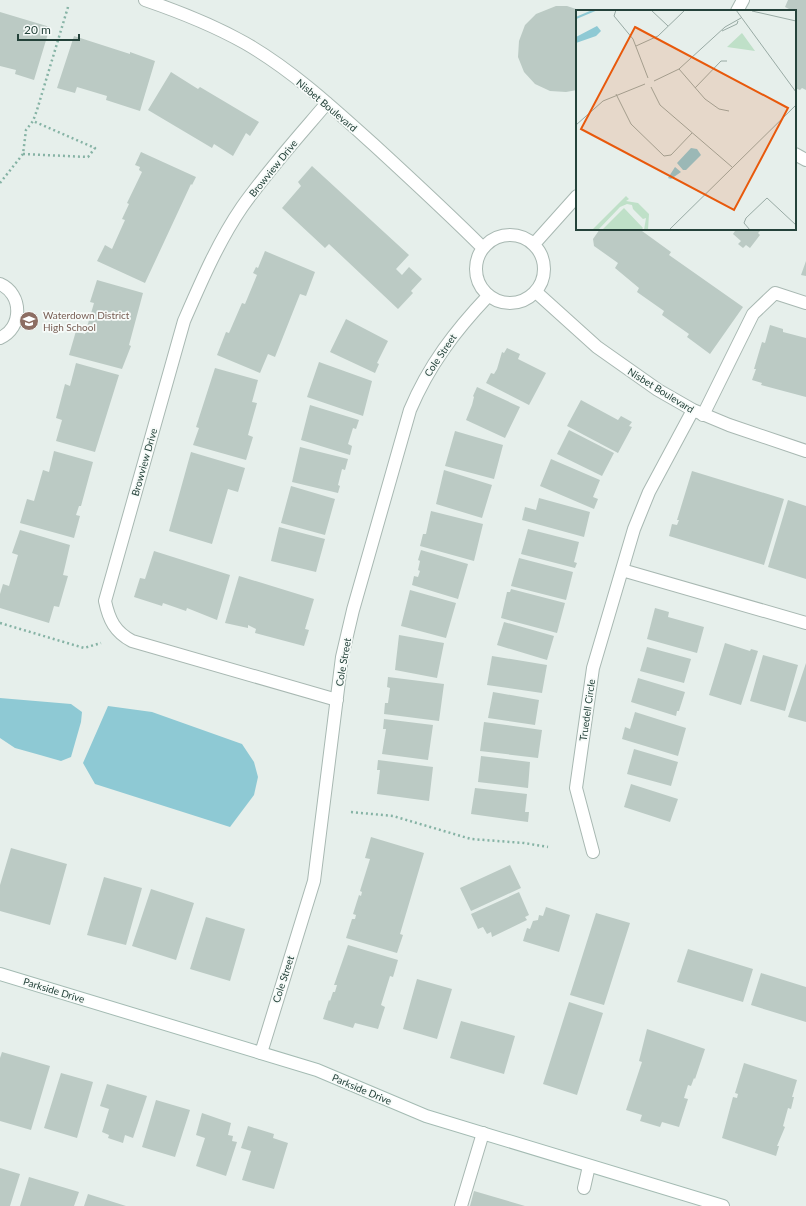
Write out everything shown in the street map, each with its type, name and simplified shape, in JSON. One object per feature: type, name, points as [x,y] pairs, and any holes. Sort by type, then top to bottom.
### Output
[{"type":"street","name":"Nisbet Boulevard","points":[[145,0],[201,20],[246,44],[295,78],[327,103],[454,218],[483,248]]},
{"type":"street","points":[[737,10],[743,0]]},
{"type":"street","name":"Browview Drive","points":[[327,103],[263,179],[242,208],[224,236],[194,297],[184,321],[105,601],[108,615],[114,627],[122,636],[132,641],[337,700]]},
{"type":"street","points":[[796,155],[806,160]]},
{"type":"street","points":[[534,244],[576,197]]},
{"type":"street","points":[[507,234],[521,237],[534,244],[540,252],[544,262],[543,278],[536,292],[528,299],[518,303],[507,304],[488,296],[481,288],[477,278],[477,257],[483,248],[490,241],[507,234]]},
{"type":"street","points":[[0,284],[10,291],[16,300],[18,310],[12,329],[0,338]]},
{"type":"street","name":"Nisbet Boulevard","points":[[536,292],[597,347],[652,386],[698,413],[806,451]]},
{"type":"street","name":"Truedell Circle","points":[[593,852],[576,788],[593,668],[634,529],[649,492],[698,413],[753,314],[775,293],[806,303]]},
{"type":"street","name":"Cole Street","points":[[260,1053],[314,881],[342,657],[353,610],[410,410],[421,384],[438,357],[460,325],[488,296]]},
{"type":"street","points":[[622,570],[806,623]]},
{"type":"street","name":"Parkside Drive","points":[[0,974],[317,1070],[426,1116],[723,1206]]},
{"type":"street","points":[[461,1206],[483,1133]]},
{"type":"street","points":[[584,1188],[589,1166]]},
{"type":"path","points":[[0,183],[23,154],[26,130],[33,121],[68,6]]},
{"type":"path","points":[[23,154],[88,157],[95,148],[33,121]]},
{"type":"path","points":[[0,623],[84,648],[101,643]]},
{"type":"path","points":[[351,812],[394,816],[471,839],[524,843],[548,847]]},
{"type":"water","points":[[0,698],[71,704],[82,712],[81,722],[71,757],[61,761],[15,748],[0,738]]},
{"type":"water","points":[[108,706],[152,712],[242,744],[254,762],[258,777],[254,795],[230,827],[95,784],[83,763]]},
{"type":"building","points":[[788,0],[806,0],[806,90],[802,88],[800,90],[796,88],[796,10],[788,10],[789,9],[785,7]]},
{"type":"building","points":[[556,6],[567,6],[579,10],[576,10],[576,90],[566,92],[550,91],[535,84],[524,72],[518,57],[519,41],[525,25],[536,14]]},
{"type":"building","points":[[0,12],[50,27],[34,80],[15,74],[16,70],[0,66]]},
{"type":"building","points":[[74,36],[130,54],[130,52],[155,61],[140,111],[106,100],[107,96],[77,87],[75,93],[57,88]]},
{"type":"building","points":[[171,72],[198,89],[200,87],[259,122],[250,136],[246,133],[233,156],[214,144],[212,148],[148,110]]},
{"type":"building","points":[[141,152],[196,177],[192,185],[191,184],[145,283],[97,261],[105,245],[112,249],[125,220],[122,219],[129,204],[127,203],[142,172],[139,170],[140,167],[135,165]]},
{"type":"building","points":[[312,166],[409,255],[396,269],[402,275],[409,267],[422,279],[411,291],[413,293],[398,309],[329,244],[325,248],[282,208],[301,186],[298,182]]},
{"type":"building","points":[[599,230],[643,230],[642,231],[671,252],[669,255],[743,307],[710,354],[687,337],[689,334],[662,315],[664,311],[637,292],[639,288],[615,268],[618,263],[594,246],[593,239]]},
{"type":"building","points":[[734,230],[761,230],[758,233],[760,235],[750,248],[746,245],[743,248],[738,244],[741,241],[733,234],[735,231]]},
{"type":"building","points":[[265,251],[315,272],[306,296],[300,294],[275,357],[268,354],[260,373],[217,355],[226,332],[229,333],[242,303],[245,304],[257,275],[253,273],[256,267],[258,268]]},
{"type":"building","points":[[806,261],[806,276],[801,275]]},
{"type":"building","points":[[97,280],[143,293],[129,345],[131,346],[122,369],[69,355],[76,331],[85,334],[94,303],[90,302]]},
{"type":"building","points":[[346,319],[388,341],[377,363],[379,364],[375,373],[330,352]]},
{"type":"building","points":[[770,325],[783,329],[783,332],[806,338],[806,397],[761,385],[762,383],[752,380],[762,342],[765,343]]},
{"type":"building","points":[[507,348],[520,354],[518,359],[546,373],[529,405],[486,383],[491,373],[494,374],[497,369],[502,352],[504,353]]},
{"type":"building","points":[[319,362],[372,381],[363,416],[307,397]]},
{"type":"building","points":[[76,363],[119,375],[95,452],[56,441],[62,420],[56,418],[65,384],[70,386]]},
{"type":"building","points":[[215,368],[258,380],[252,402],[257,403],[248,435],[253,437],[246,460],[193,445],[199,428],[196,427]]},
{"type":"building","points":[[477,387],[520,407],[505,438],[466,420]]},
{"type":"building","points":[[581,400],[618,420],[621,416],[632,422],[629,426],[632,427],[618,453],[567,426]]},
{"type":"building","points":[[310,405],[359,420],[356,429],[353,428],[348,444],[352,446],[350,455],[301,440]]},
{"type":"building","points":[[569,430],[614,453],[602,476],[557,454]]},
{"type":"building","points":[[455,431],[503,445],[494,479],[445,466]]},
{"type":"building","points":[[300,447],[348,459],[345,470],[342,469],[338,485],[340,486],[338,493],[292,482]]},
{"type":"building","points":[[54,451],[93,462],[81,506],[79,506],[76,515],[80,516],[74,538],[20,523],[27,499],[34,501],[43,470],[49,472]]},
{"type":"building","points":[[191,452],[245,468],[238,492],[228,489],[212,544],[169,531]]},
{"type":"building","points":[[551,459],[600,480],[593,497],[598,499],[594,509],[540,486]]},
{"type":"building","points":[[444,470],[492,485],[482,518],[436,504]]},
{"type":"building","points":[[692,471],[784,499],[764,565],[669,536],[672,524],[677,525],[679,520],[677,520]]},
{"type":"building","points":[[291,486],[335,499],[325,535],[281,523]]},
{"type":"building","points":[[539,498],[590,512],[584,537],[522,520],[525,507],[536,510]]},
{"type":"building","points":[[788,500],[806,506],[806,579],[768,567]]},
{"type":"building","points":[[431,511],[483,524],[474,561],[420,546],[423,534],[426,534]]},
{"type":"building","points":[[279,527],[325,539],[316,572],[271,561]]},
{"type":"building","points":[[528,529],[579,542],[574,562],[577,563],[575,568],[521,554]]},
{"type":"building","points":[[20,530],[70,545],[63,575],[68,576],[59,607],[54,606],[49,623],[0,608],[0,594],[3,584],[9,586],[18,555],[12,553]]},
{"type":"building","points":[[421,550],[468,564],[458,599],[412,585],[414,576],[418,577],[420,571],[418,570],[420,561],[418,560]]},
{"type":"building","points":[[154,551],[230,575],[217,620],[187,608],[186,611],[163,603],[162,606],[134,597],[140,578],[145,579]]},
{"type":"building","points":[[519,558],[573,572],[566,600],[511,586]]},
{"type":"building","points":[[239,576],[314,599],[305,629],[309,630],[304,646],[255,633],[256,629],[248,625],[248,628],[225,623]]},
{"type":"building","points":[[511,589],[565,603],[557,633],[501,618],[507,592],[510,592]]},
{"type":"building","points":[[410,590],[456,603],[446,638],[401,626]]},
{"type":"building","points":[[655,608],[669,612],[668,617],[704,627],[697,653],[647,639]]},
{"type":"building","points":[[504,622],[554,636],[547,660],[497,645]]},
{"type":"building","points":[[399,635],[444,643],[437,678],[395,670]]},
{"type":"building","points":[[725,643],[750,651],[751,649],[758,651],[741,705],[709,695]]},
{"type":"building","points":[[647,647],[691,659],[684,683],[640,671]]},
{"type":"building","points":[[763,655],[798,665],[785,711],[750,701]]},
{"type":"building","points":[[492,656],[547,665],[542,693],[487,685]]},
{"type":"building","points":[[806,663],[806,722],[788,717]]},
{"type":"building","points":[[388,677],[444,684],[439,721],[384,714],[385,703],[388,703],[390,688],[387,687]]},
{"type":"building","points":[[638,678],[685,692],[676,716],[631,702]]},
{"type":"building","points":[[493,692],[539,700],[535,725],[488,718]]},
{"type":"building","points":[[635,712],[686,728],[678,756],[622,739],[625,727],[630,729]]},
{"type":"building","points":[[384,719],[433,725],[428,760],[382,754],[386,729],[383,729]]},
{"type":"building","points":[[484,722],[542,730],[538,758],[480,751]]},
{"type":"building","points":[[634,749],[678,762],[671,786],[627,774]]},
{"type":"building","points":[[481,756],[530,762],[528,788],[478,782]]},
{"type":"building","points":[[378,760],[433,767],[429,801],[377,794],[380,770],[377,770]]},
{"type":"building","points":[[631,784],[678,799],[670,822],[624,807]]},
{"type":"building","points":[[475,788],[527,794],[525,812],[529,812],[528,822],[471,814]]},
{"type":"building","points":[[371,837],[424,853],[400,934],[403,935],[397,953],[346,938],[352,919],[355,919],[356,915],[353,914],[359,895],[361,896],[362,892],[360,891],[370,859],[365,858]]},
{"type":"building","points":[[11,848],[67,864],[50,925],[0,911],[0,885]]},
{"type":"building","points":[[510,865],[521,888],[471,911],[460,888]]},
{"type":"building","points":[[104,877],[142,888],[126,945],[87,935]]},
{"type":"building","points":[[151,889],[194,903],[176,960],[132,946]]},
{"type":"building","points":[[519,892],[529,915],[525,917],[527,920],[492,937],[491,932],[487,934],[483,927],[478,929],[471,914]]},
{"type":"building","points":[[546,907],[570,915],[559,952],[523,941],[527,928],[530,929],[533,921],[538,920],[539,915],[543,916]]},
{"type":"building","points":[[596,913],[630,923],[604,1005],[570,995]]},
{"type":"building","points":[[206,917],[245,929],[230,981],[190,969]]},
{"type":"building","points":[[348,945],[398,960],[393,977],[390,976],[381,1005],[385,1007],[378,1029],[355,1023],[353,1028],[323,1019],[329,1000],[330,1001],[333,992],[335,992],[337,985],[334,985]]},
{"type":"building","points":[[688,949],[753,969],[743,1002],[677,982]]},
{"type":"building","points":[[761,973],[806,987],[806,1022],[751,1005]]},
{"type":"building","points":[[417,979],[452,989],[437,1039],[403,1029]]},
{"type":"building","points":[[569,1002],[603,1013],[577,1095],[543,1084]]},
{"type":"building","points":[[461,1021],[515,1036],[504,1074],[450,1058]]},
{"type":"building","points":[[647,1029],[705,1049],[695,1079],[694,1078],[691,1086],[688,1085],[684,1098],[688,1099],[679,1127],[662,1122],[660,1127],[640,1121],[642,1115],[626,1110],[642,1062],[639,1061]]},
{"type":"building","points":[[2,1052],[50,1066],[31,1130],[0,1121],[0,1058]]},
{"type":"building","points":[[744,1063],[797,1080],[792,1097],[794,1097],[791,1109],[788,1108],[783,1126],[785,1127],[777,1146],[779,1146],[776,1156],[722,1138],[733,1097],[737,1098],[738,1094],[735,1093]]},
{"type":"building","points":[[61,1073],[93,1082],[77,1138],[44,1128]]},
{"type":"building","points":[[107,1084],[147,1096],[133,1138],[125,1135],[123,1143],[108,1138],[109,1135],[102,1132],[109,1109],[100,1106]]},
{"type":"building","points":[[156,1100],[190,1110],[175,1157],[142,1147]]},
{"type":"building","points":[[202,1113],[231,1123],[228,1135],[233,1136],[232,1141],[237,1142],[226,1176],[196,1166],[205,1138],[196,1135]]},
{"type":"building","points":[[248,1126],[274,1134],[273,1138],[288,1143],[274,1189],[242,1180],[251,1151],[241,1148]]},
{"type":"building","points":[[0,1168],[20,1174],[10,1206],[0,1206]]},
{"type":"building","points":[[29,1177],[79,1192],[74,1206],[20,1206]]},
{"type":"building","points":[[474,1191],[525,1206],[470,1206]]},
{"type":"building","points":[[88,1194],[126,1206],[84,1206]]},
{"type":"place","name":"Waterdown District High School","points":[[29,321]]}]
